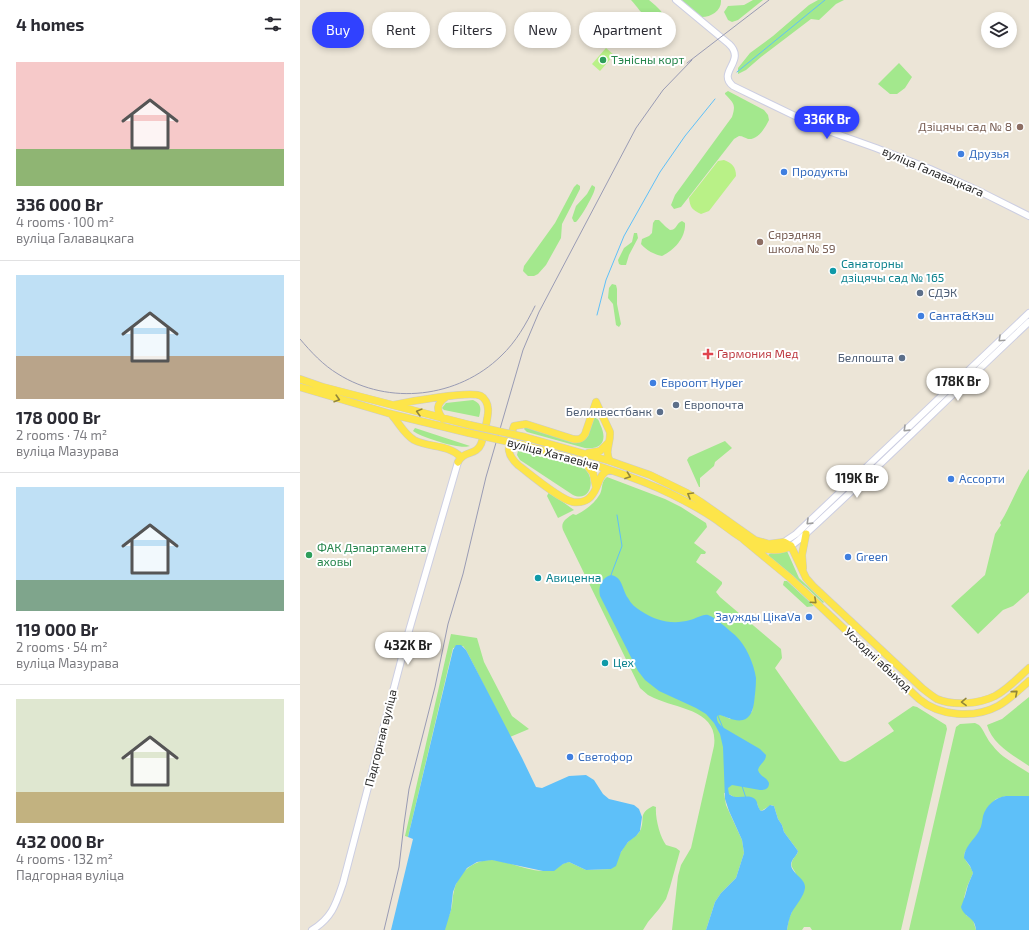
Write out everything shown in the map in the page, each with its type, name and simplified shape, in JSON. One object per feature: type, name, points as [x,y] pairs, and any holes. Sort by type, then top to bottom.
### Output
[{"type":"main road","name":"вуліца Хатаевіча","points":[[300,379],[443,419],[525,437],[610,461],[650,475],[687,493],[713,509],[755,540],[772,544],[784,542]]},
{"type":"main road","name":"вуліца Хатаевіча","points":[[300,387],[391,414],[523,446],[609,470],[648,484],[696,507],[744,540],[757,547],[767,550],[779,550],[791,546]]},
{"type":"main road","points":[[391,414],[408,436],[415,440],[448,449],[459,460],[464,455],[474,452],[481,445],[488,408],[483,398],[478,394],[446,396],[392,405]]},
{"type":"main road","points":[[443,419],[438,412],[438,407],[440,402],[446,396]]},
{"type":"main road","points":[[609,470],[602,475],[596,488],[588,499],[576,502],[564,498],[541,483],[513,460],[508,450],[512,428],[514,426],[526,424],[580,439],[585,434],[596,402],[610,432],[607,454],[610,461]]},
{"type":"main road","points":[[415,440],[409,432],[408,426],[412,423],[422,422]]},
{"type":"main road","points":[[585,454],[594,453],[608,443]]},
{"type":"main road","points":[[583,462],[593,474],[596,488]]},
{"type":"main road","points":[[804,574],[802,554],[806,534]]},
{"type":"main road","name":"Усходні абыход","points":[[744,540],[790,578],[927,705],[938,710],[954,714],[983,712],[1004,702],[1029,681]]},
{"type":"main road","points":[[784,542],[791,546]]},
{"type":"main road","name":"Усходні абыход","points":[[791,546],[804,574],[814,586],[922,688],[937,698],[946,701],[973,702],[988,699],[1001,692],[1029,668]]},
{"type":"main road","points":[[828,613],[835,606]]},
{"type":"street","name":"вуліца Галавацкага","points":[[676,0],[734,50],[735,56],[728,77],[729,82],[733,86],[820,128],[930,169],[1029,216]]},
{"type":"street","points":[[784,542],[796,534],[1029,313]]},
{"type":"street","points":[[791,546],[876,470],[1029,322]]},
{"type":"street","name":"Падгорная вуліца","points":[[312,930],[325,921],[331,914],[338,898],[369,786],[408,634],[459,460]]},
{"type":"street","points":[[822,509],[826,515]]},
{"type":"green space","points":[[631,0],[649,0],[662,12],[641,12]]},
{"type":"green space","points":[[680,0],[721,0],[721,4],[715,13],[700,17]]},
{"type":"green space","points":[[753,0],[763,0],[738,20],[732,22],[728,20],[724,12],[728,6],[744,5]]},
{"type":"green space","points":[[818,0],[844,0],[836,4],[819,20],[811,19],[746,70],[738,74],[738,68],[750,53],[773,36],[809,5]]},
{"type":"green space","name":"Тэнісны корт","points":[[606,48],[614,55],[600,71],[592,64]]},
{"type":"green space","points":[[899,63],[912,77],[905,88],[897,94],[890,94],[878,84]]},
{"type":"green space","points":[[728,91],[764,110],[768,115],[769,120],[763,130],[755,138],[748,139],[739,136],[734,139],[681,207],[674,209],[671,205],[675,195],[732,117],[734,107],[732,102],[725,94]]},
{"type":"green space","points":[[724,160],[733,166],[736,176],[709,211],[701,214],[692,208],[689,198],[718,161]]},
{"type":"green space","points":[[577,184],[580,186],[580,189],[562,224],[561,238],[546,265],[538,274],[528,276],[523,271],[524,266],[555,223]]},
{"type":"green space","points":[[592,185],[595,187],[595,190],[584,211],[578,220],[574,222],[572,218],[576,206],[587,194]]},
{"type":"green space","points":[[655,220],[659,220],[670,230],[674,229],[682,221],[685,223],[682,238],[675,247],[662,256],[656,255],[641,244],[642,239],[652,233],[653,223]]},
{"type":"green space","points":[[634,233],[637,233],[638,238],[629,255],[626,265],[621,265],[619,264],[618,260],[624,248],[632,242]]},
{"type":"green space","points":[[612,284],[616,285],[617,289],[617,304],[621,324],[619,327],[616,325],[613,304],[608,298],[609,288]]},
{"type":"green space","points":[[473,400],[478,403],[480,407],[479,417],[444,410],[442,408],[446,403]]},
{"type":"green space","points":[[594,417],[599,422],[603,439],[599,446],[591,448],[585,448],[527,432],[524,429],[525,427],[580,442]]},
{"type":"green space","points":[[415,428],[470,446],[465,447],[450,445],[417,434],[413,431]]},
{"type":"green space","points":[[725,441],[732,448],[715,462],[714,466],[700,478],[699,487],[687,460],[689,457]]},
{"type":"green space","points":[[518,451],[583,467],[590,477],[591,483],[588,493],[579,497],[573,495],[520,460],[517,455]]},
{"type":"green space","points":[[1029,469],[1029,592],[1013,606],[1003,610],[978,634],[951,606],[985,575],[995,534]]},
{"type":"green space","points":[[607,477],[665,499],[706,523],[707,527],[694,543],[706,552],[705,554],[701,554],[696,562],[722,582],[716,592],[720,597],[781,649],[782,658],[775,668],[840,761],[845,762],[850,760],[894,731],[888,723],[913,706],[946,725],[947,729],[901,930],[812,930],[810,927],[804,927],[802,930],[787,930],[789,918],[792,912],[796,877],[792,864],[798,851],[784,832],[774,806],[771,805],[761,811],[757,803],[724,793],[726,805],[742,840],[744,853],[736,878],[721,893],[715,902],[706,930],[672,930],[678,876],[681,865],[691,848],[714,746],[714,734],[710,725],[704,718],[685,709],[654,698],[640,688],[563,530],[562,525],[566,519],[573,514],[576,515],[583,511],[596,500],[601,492]],"holes":[[[755,674],[755,691],[752,712],[730,719],[714,711]]]},
{"type":"green space","points":[[549,492],[574,510],[558,518],[547,496]]},
{"type":"green space","points":[[787,551],[799,578],[824,602],[823,603],[805,586],[771,561],[768,555],[771,553]]},
{"type":"green space","points":[[784,581],[787,581],[814,606],[807,607],[783,585]]},
{"type":"green space","points":[[451,634],[477,638],[484,662],[512,716],[529,729],[510,737],[466,650],[463,646],[453,648],[408,837],[405,836]]},
{"type":"green space","points":[[1029,697],[1029,766],[1004,749],[994,738],[987,725],[1002,719]]},
{"type":"green space","points":[[975,723],[979,725],[989,741],[1005,758],[1029,773],[1029,796],[1006,796],[996,799],[986,810],[981,829],[965,852],[965,858],[973,873],[964,898],[966,915],[973,920],[976,930],[909,930],[956,727],[960,724]]},
{"type":"green space","points":[[653,806],[656,807],[657,822],[664,842],[666,845],[680,851],[666,899],[643,930],[445,930],[446,922],[452,908],[453,893],[456,884],[463,873],[473,864],[486,860],[493,860],[531,870],[549,871],[569,862],[586,870],[611,869],[626,845],[640,831],[645,811]]},
{"type":"water","points":[[611,575],[618,578],[629,600],[637,609],[659,620],[671,622],[690,620],[704,615],[711,616],[739,639],[749,655],[756,678],[754,703],[751,713],[746,719],[743,720],[734,720],[720,715],[717,716],[717,720],[724,728],[760,749],[766,755],[758,770],[769,783],[767,788],[760,790],[732,785],[728,788],[729,794],[735,797],[752,797],[756,800],[761,811],[770,805],[774,806],[784,832],[798,851],[791,864],[793,871],[803,881],[805,888],[802,897],[791,914],[787,930],[706,930],[715,902],[721,893],[736,878],[744,853],[742,840],[725,799],[723,747],[720,734],[714,723],[706,714],[659,691],[645,680],[638,671],[600,596],[599,589],[601,583],[605,578]]},
{"type":"water","points":[[456,645],[461,645],[466,650],[536,787],[542,788],[569,776],[586,775],[594,780],[603,794],[609,799],[634,805],[639,809],[642,817],[640,831],[628,842],[621,852],[616,866],[611,869],[586,870],[569,862],[563,864],[554,871],[543,871],[492,860],[477,862],[467,868],[456,884],[445,930],[391,930],[413,839],[408,837],[453,650]]},
{"type":"water","points":[[1006,796],[1029,796],[1029,930],[976,930],[974,922],[962,911],[961,907],[973,873],[964,858],[964,854],[967,847],[980,829],[986,809],[998,798]]},
{"type":"waterway","points":[[737,72],[825,0]]},
{"type":"waterway","points":[[597,315],[606,280],[624,236],[660,172],[685,136],[715,99]]},
{"type":"waterway","points":[[611,575],[622,546],[617,515]]},
{"type":"waterway","points":[[718,716],[723,728]]},
{"type":"waterway","points":[[742,786],[746,798]]},
{"type":"railway","points":[[687,63],[769,0]]},
{"type":"railway","points":[[384,930],[399,867],[409,789],[435,687],[448,624],[463,574],[486,477],[523,350],[539,312],[636,128],[663,90],[692,60]]},
{"type":"railway","points":[[300,339],[327,367],[358,384],[379,391],[422,393],[444,389],[465,381],[484,370],[501,356],[516,339],[535,306]]},
{"type":"place","name":"Тэнісны корт","points":[[603,60]]},
{"type":"place","name":"Дзіцячы сад № 8","points":[[1020,127]]},
{"type":"place","name":"Друзья","points":[[961,154]]},
{"type":"place","name":"Продукты","points":[[784,172]]},
{"type":"place","name":"Сярэдняя школа № 59","points":[[760,242]]},
{"type":"place","name":"Санаторны дзіцячы сад № 165","points":[[833,271]]},
{"type":"place","name":"СДЭК","points":[[920,293]]},
{"type":"place","name":"Санта&Кэш","points":[[921,316]]},
{"type":"place","name":"Гармония Мед","points":[[708,354]]},
{"type":"place","name":"Белпошта","points":[[902,358]]},
{"type":"place","name":"Евроопт Hyper","points":[[653,383]]},
{"type":"place","name":"Европочта","points":[[676,405]]},
{"type":"place","name":"Белинвестбанк","points":[[660,412]]},
{"type":"place","name":"Ассорти","points":[[951,479]]},
{"type":"place","name":"ФАК Дэпартамента аховы","points":[[309,555]]},
{"type":"place","name":"Green","points":[[848,557]]},
{"type":"place","name":"Авиценна","points":[[538,578]]},
{"type":"place","name":"Заужды ЦікаVа","points":[[809,617]]},
{"type":"place","name":"Цех","points":[[605,663]]},
{"type":"place","name":"Светофор","points":[[570,757]]}]
